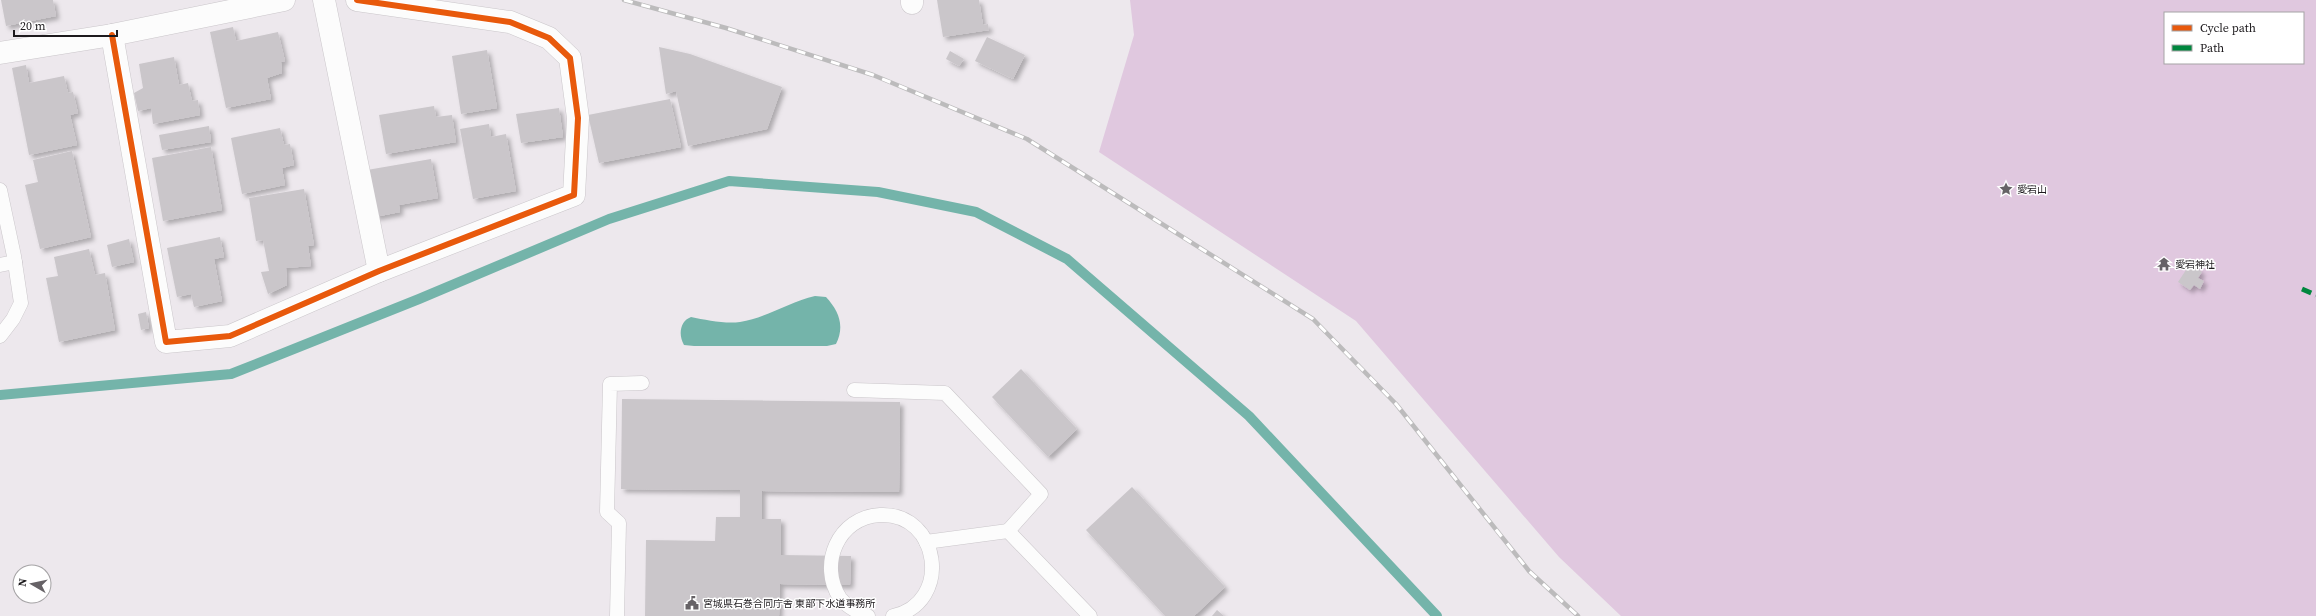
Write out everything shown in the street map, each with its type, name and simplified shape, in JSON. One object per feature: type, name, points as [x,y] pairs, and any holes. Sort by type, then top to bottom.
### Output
[{"type":"street","points":[[0,53],[112,35],[284,0]]},
{"type":"street","points":[[324,0],[379,271]]},
{"type":"street","points":[[112,35],[166,342],[230,336],[379,271],[574,195],[578,118],[570,58],[549,38],[510,22],[357,0]]},
{"type":"lane","points":[[0,190],[3,218],[15,262],[22,303],[13,319],[0,336]]},
{"type":"lane","points":[[0,265],[15,262]]},
{"type":"lane","points":[[617,616],[619,523],[607,512],[610,384],[642,383]]},
{"type":"lane","points":[[854,390],[945,393],[1041,494],[1008,531],[926,542]]},
{"type":"lane","points":[[868,616],[853,610],[841,599],[833,584],[830,568],[832,552],[838,538],[850,526],[864,518],[880,515],[896,516],[910,523],[926,542],[933,564],[931,580],[924,595],[913,607],[893,616]]},
{"type":"lane","points":[[1008,531],[1090,616]]},
{"type":"shaded area","points":[[1130,0],[2316,0],[2316,616],[1621,616],[1559,557],[1356,321],[1099,152],[1134,35]]},
{"type":"shaded area","points":[[815,296],[826,297],[831,302],[837,313],[840,331],[836,344],[827,346],[694,346],[684,345],[682,341],[682,325],[691,317],[722,322],[740,322],[759,317]]},
{"type":"building","points":[[1,0],[53,0],[56,16],[6,26]]},
{"type":"building","points":[[937,0],[979,0],[983,25],[988,24],[989,30],[943,37]]},
{"type":"building","points":[[233,27],[236,41],[278,32],[285,61],[281,62],[282,73],[267,78],[271,99],[226,108],[210,32]]},
{"type":"building","points":[[987,37],[1025,55],[1013,79],[975,61]]},
{"type":"building","points":[[659,47],[690,54],[782,87],[767,129],[688,146],[676,91],[666,94]]},
{"type":"building","points":[[487,50],[497,108],[461,114],[452,56]]},
{"type":"building","points":[[950,51],[964,59],[959,66],[946,59]]},
{"type":"building","points":[[174,57],[179,85],[188,83],[192,101],[198,100],[200,115],[153,124],[151,108],[138,111],[134,93],[143,88],[139,64]]},
{"type":"building","points":[[26,65],[29,83],[64,76],[68,93],[73,92],[78,113],[70,115],[77,145],[29,155],[12,68]]},
{"type":"building","points":[[670,99],[681,147],[599,163],[588,115]]},
{"type":"building","points":[[434,106],[436,117],[452,115],[456,142],[386,154],[379,115]]},
{"type":"building","points":[[559,108],[563,137],[521,143],[516,114]]},
{"type":"building","points":[[489,124],[491,137],[506,134],[516,191],[473,199],[460,129]]},
{"type":"building","points":[[209,126],[211,142],[162,150],[159,135]]},
{"type":"building","points":[[280,128],[284,145],[290,144],[294,165],[282,168],[285,185],[242,194],[231,138]]},
{"type":"building","points":[[211,147],[222,210],[163,221],[152,158]]},
{"type":"building","points":[[72,151],[91,237],[40,249],[25,185],[38,182],[33,160]]},
{"type":"building","points":[[431,159],[438,198],[399,205],[400,212],[375,217],[367,170]]},
{"type":"building","points":[[304,189],[314,245],[308,246],[311,266],[286,268],[287,285],[268,294],[261,272],[269,271],[263,240],[256,241],[249,198]]},
{"type":"building","points":[[220,237],[224,257],[214,259],[222,301],[194,307],[191,294],[177,297],[167,248]]},
{"type":"building","points":[[129,239],[134,262],[112,267],[107,245]]},
{"type":"building","points":[[89,249],[95,275],[105,273],[115,330],[59,342],[46,278],[58,276],[54,257]]},
{"type":"building","points":[[2190,264],[2202,272],[2198,278],[2204,281],[2200,289],[2194,285],[2190,290],[2178,282]]},
{"type":"building","points":[[146,312],[149,328],[141,330],[138,314]]},
{"type":"building","points":[[1021,369],[1077,429],[1048,457],[992,397]]},
{"type":"building","points":[[622,399],[900,402],[899,492],[762,491],[762,519],[781,519],[781,555],[851,556],[850,585],[780,584],[779,616],[645,616],[646,540],[715,541],[716,517],[740,517],[740,490],[621,489]]},
{"type":"building","points":[[1132,487],[1225,587],[1194,616],[1165,616],[1086,530]]},
{"type":"building","points":[[1217,610],[1224,616],[1212,616]]},
{"type":"waterway","points":[[0,395],[231,374],[419,299],[609,219],[729,181],[878,192],[976,212],[1067,259],[1249,416],[1437,616]]},
{"type":"railway","points":[[624,0],[726,28],[873,75],[1027,139],[1313,319],[1396,404],[1529,571],[1578,616]]},
{"type":"marked path","points":[[2302,289],[2316,295]]},
{"type":"cycle path","points":[[112,35],[166,342],[230,336],[379,271],[574,195],[578,118],[570,58],[549,38],[510,22],[357,0]]},
{"type":"place","name":"愛宕山","points":[[2006,189]]},
{"type":"place","name":"愛宕神社","points":[[2164,264]]},
{"type":"place","name":"宮城県石巻合同庁舎 東部下水道事務所","points":[[692,603]]}]
